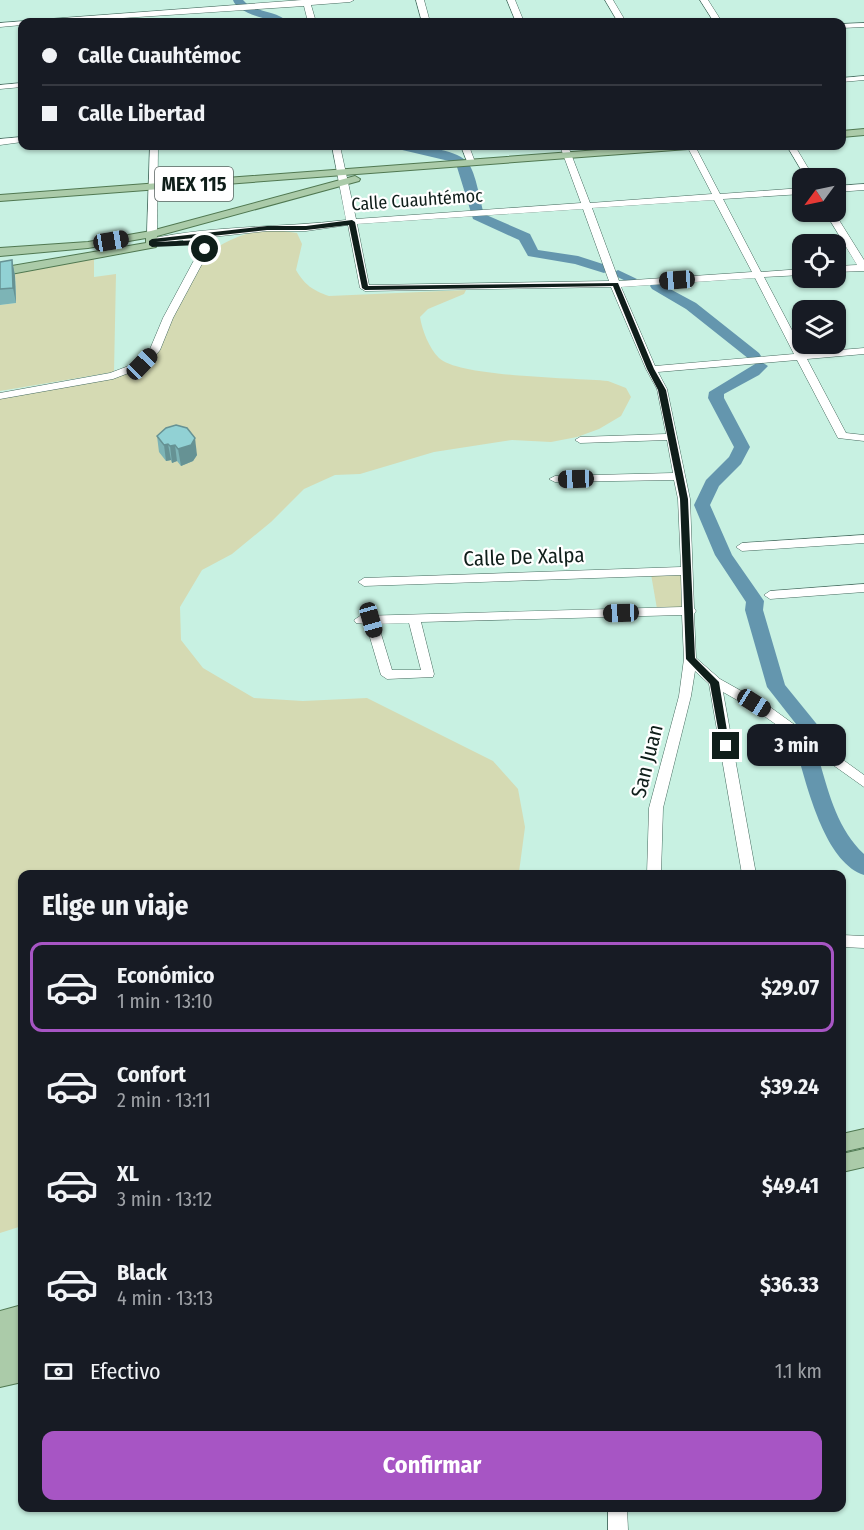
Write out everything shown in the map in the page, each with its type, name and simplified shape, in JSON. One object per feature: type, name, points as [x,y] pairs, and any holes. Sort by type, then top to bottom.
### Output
[{"type":"main road","points":[[846,134],[864,132]]},
{"type":"main road","name":"MEX 115","points":[[0,198],[153,187],[341,178],[388,170],[566,150]]},
{"type":"main road","name":"MEX 115","points":[[0,252],[152,240],[341,178]]},
{"type":"main road","name":"Calle Cuauhtémoc","points":[[5,269],[152,240]]},
{"type":"main road","points":[[846,1142],[864,1138]]},
{"type":"main road","points":[[846,1162],[864,1158]]},
{"type":"main road","points":[[0,1320],[18,1316]]},
{"type":"main road","points":[[0,1335],[18,1330]]},
{"type":"main road","points":[[0,1355],[18,1351]]},
{"type":"main road","points":[[0,1376],[18,1372]]},
{"type":"street","points":[[98,18],[307,1],[350,0]]},
{"type":"street","points":[[420,0],[425,18]]},
{"type":"street","points":[[511,0],[518,18]]},
{"type":"street","points":[[609,0],[619,18]]},
{"type":"street","points":[[704,0],[715,18]]},
{"type":"street","points":[[307,1],[311,18]]},
{"type":"street","points":[[0,25],[18,23]]},
{"type":"street","points":[[846,26],[864,25]]},
{"type":"street","points":[[846,80],[864,78]]},
{"type":"street","points":[[0,87],[18,85]]},
{"type":"street","points":[[0,142],[18,140]]},
{"type":"street","points":[[152,240],[154,150]]},
{"type":"street","points":[[337,150],[365,288],[615,284],[792,273]]},
{"type":"street","points":[[466,150],[468,162]]},
{"type":"street","name":"San Juan","points":[[566,150],[615,284],[662,390],[684,499],[690,659],[685,696],[656,808],[654,870]]},
{"type":"street","points":[[691,150],[760,275],[842,436],[864,438]]},
{"type":"street","points":[[793,150],[804,168]]},
{"type":"street","points":[[846,188],[864,187]]},
{"type":"street","name":"Calle Cuauhtémoc","points":[[152,240],[267,228],[306,228],[352,222],[792,192]]},
{"type":"street","points":[[835,222],[864,267],[846,268]]},
{"type":"street","name":"Calle Cuauhtémoc","points":[[0,396],[113,376],[142,364],[155,350],[173,308],[205,249],[205,246],[195,242],[152,240]]},
{"type":"street","points":[[651,369],[864,351]]},
{"type":"street","points":[[580,440],[672,437]]},
{"type":"street","points":[[555,479],[679,476]]},
{"type":"street","points":[[742,547],[864,539]]},
{"type":"street","name":"Calle De Xalpa","points":[[364,582],[687,571]]},
{"type":"street","points":[[770,595],[864,588]]},
{"type":"street","points":[[414,619],[428,674],[387,675],[365,620],[690,611]]},
{"type":"street","points":[[690,659],[715,682],[765,710],[864,782]]},
{"type":"street","points":[[715,682],[748,870]]},
{"type":"street","points":[[846,941],[864,942]]},
{"type":"street","points":[[618,1512],[618,1530]]},
{"type":"green space","points":[[270,229],[297,233],[302,244],[296,270],[310,286],[329,296],[466,290],[464,294],[428,309],[420,317],[424,333],[432,349],[439,358],[450,364],[492,373],[608,381],[626,388],[631,397],[621,416],[599,429],[577,437],[551,442],[512,440],[434,452],[360,474],[335,475],[304,489],[271,522],[232,554],[202,570],[180,607],[181,640],[203,668],[254,698],[303,701],[367,698],[493,761],[518,789],[525,827],[519,870],[18,870],[18,1227],[0,1233],[0,393],[115,374],[142,363],[207,254],[237,237]]},
{"type":"green space","points":[[94,259],[94,277],[116,274],[114,372],[0,391],[0,305],[16,303],[15,273]]},
{"type":"green space","points":[[683,572],[684,609],[657,609],[651,574]]},
{"type":"building","points":[[12,260],[13,288],[0,289],[0,262]]},
{"type":"building","points":[[176,425],[187,428],[195,438],[191,445],[178,449],[175,445],[164,445],[157,436],[166,428]]},
{"type":"waterway","points":[[238,0],[239,4],[250,10],[275,18]]},
{"type":"waterway","points":[[419,150],[453,158],[463,165],[478,216],[525,237],[533,253],[578,260],[604,269]]},
{"type":"waterway","points":[[618,274],[630,279]]},
{"type":"waterway","points":[[657,286],[691,306],[754,356]]},
{"type":"waterway","points":[[760,366],[754,372],[717,392],[716,398],[742,447],[735,461],[712,484],[702,505],[724,555],[738,579],[755,601],[754,610],[776,687],[814,733]]},
{"type":"waterway","points":[[806,749],[827,816],[844,848],[864,867]]},
{"type":"route","points":[[205,249],[200,242],[152,245],[152,241],[267,228],[306,228],[352,222],[365,288],[615,284],[662,390],[684,499],[690,659],[715,682],[726,746]]}]
